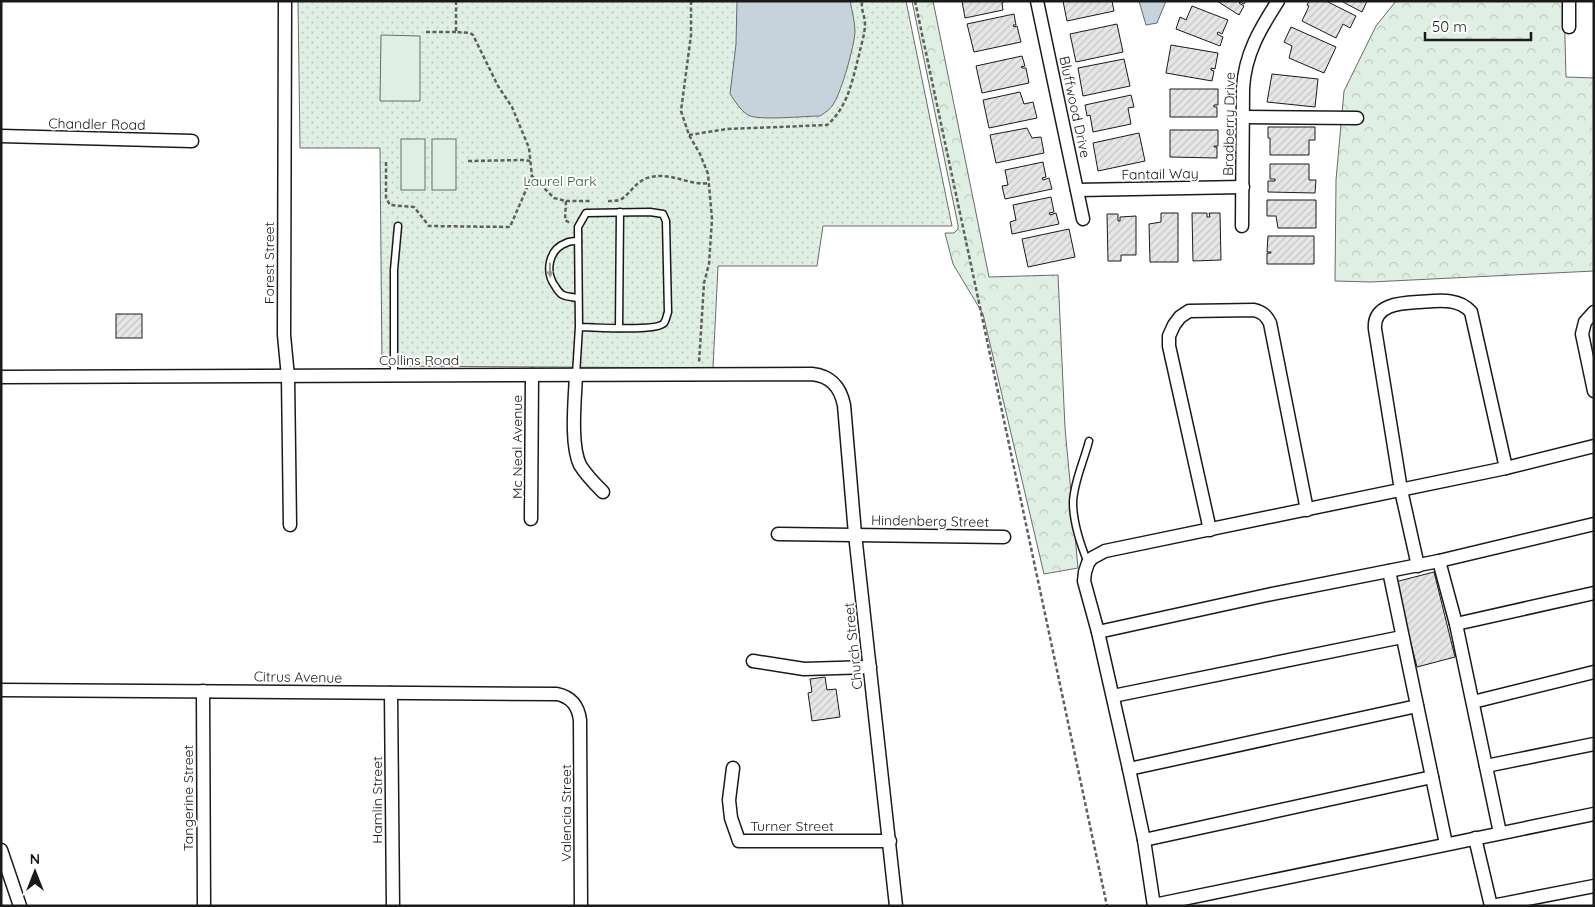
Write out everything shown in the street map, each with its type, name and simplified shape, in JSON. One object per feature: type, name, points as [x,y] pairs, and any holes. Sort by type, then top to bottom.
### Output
[{"type":"street","name":"Forest Street","points":[[285,1],[284,335],[288,377],[290,524]]},
{"type":"street","name":"Bluffwood Drive","points":[[1037,1],[1083,219]]},
{"type":"street","name":"Bradberry Drive","points":[[1242,226],[1245,67],[1259,31],[1278,1]]},
{"type":"street","points":[[1569,1],[1569,27]]},
{"type":"street","points":[[1243,117],[1357,118]]},
{"type":"street","name":"Chandler Road","points":[[1,136],[192,141]]},
{"type":"street","name":"Fantail Way","points":[[1077,190],[1242,188]]},
{"type":"street","points":[[1418,566],[1401,490],[1375,326],[1380,313],[1393,304],[1452,302],[1464,305],[1471,312],[1506,468]]},
{"type":"street","points":[[1210,530],[1169,346],[1169,336],[1174,325],[1180,317],[1189,311],[1254,310],[1267,316],[1270,323],[1307,510]]},
{"type":"street","points":[[1594,312],[1585,322],[1582,334],[1594,391]]},
{"type":"street","name":"Collins Road","points":[[1,377],[812,374],[824,377],[835,384]]},
{"type":"street","name":"Mc Neal Avenue","points":[[531,519],[532,375]]},
{"type":"street","points":[[576,375],[575,438],[577,454],[584,471],[603,492]]},
{"type":"street","name":"Church Street","points":[[835,384],[841,392],[844,405],[855,534],[896,906]]},
{"type":"street","points":[[1594,446],[1506,468],[1105,552],[1092,558],[1088,563],[1084,581],[1098,632],[1129,769],[1144,840],[1154,906],[1594,814]]},
{"type":"street","points":[[1098,632],[1268,595],[1418,566],[1594,524]]},
{"type":"street","name":"Hindenberg Street","points":[[778,534],[1004,537]]},
{"type":"street","points":[[1439,561],[1456,624],[1500,833]]},
{"type":"street","points":[[1389,571],[1446,844]]},
{"type":"street","points":[[1456,624],[1594,593]]},
{"type":"street","points":[[1113,696],[1402,637]]},
{"type":"street","points":[[753,660],[804,669],[870,667]]},
{"type":"street","points":[[1473,702],[1594,672]]},
{"type":"street","name":"Citrus Avenue","points":[[1,690],[557,694],[572,700],[577,706],[580,720]]},
{"type":"street","name":"Tangerine Street","points":[[202,691],[204,906]]},
{"type":"street","name":"Hamlin Street","points":[[391,693],[392,906]]},
{"type":"street","points":[[1129,769],[1417,706]]},
{"type":"street","name":"Valencia Street","points":[[580,720],[581,906]]},
{"type":"street","points":[[1486,766],[1594,744]]},
{"type":"street","name":"Turner Street","points":[[733,768],[729,800],[731,818],[739,841],[890,841]]},
{"type":"street","points":[[1144,840],[1432,777]]},
{"type":"street","points":[[1475,838],[1492,906],[1594,886]]},
{"type":"street","points":[[1,850],[20,906]]},
{"type":"lane","points":[[619,328],[620,212]]},
{"type":"lane","points":[[576,375],[579,327],[578,227],[586,214],[650,212],[663,214],[666,221],[668,312],[665,322],[658,327],[644,329],[579,327]]},
{"type":"lane","points":[[394,376],[394,270],[398,226]]},
{"type":"lane","points":[[578,241],[566,242],[559,247],[551,256],[549,269],[551,281],[559,292],[563,296],[578,298]]},
{"type":"lane","points":[[1088,563],[1082,549],[1073,502],[1077,478],[1089,441]]},
{"type":"path","points":[[456,1],[456,32]]},
{"type":"path","points":[[691,1],[691,35],[682,111],[689,135],[700,154],[708,174],[712,219],[709,264],[704,283],[699,374]]},
{"type":"path","points":[[689,135],[727,129],[827,125],[841,110],[852,84],[866,22],[861,10],[862,1]]},
{"type":"path","points":[[915,1],[1107,906]]},
{"type":"path","points":[[386,162],[386,198],[390,205],[414,207],[429,226],[510,227],[532,176],[530,148],[512,107],[498,86],[473,35],[470,32],[426,32]]},
{"type":"path","points":[[468,161],[530,161]]},
{"type":"path","points":[[532,176],[554,198],[566,201],[591,201]]},
{"type":"path","points":[[608,201],[622,199],[640,181],[652,176],[668,176],[701,184],[709,183]]},
{"type":"path","points":[[566,201],[565,220],[578,227]]},
{"type":"green space","name":"Laurel Park","points":[[298,1],[906,1],[952,226],[823,226],[817,266],[718,266],[713,368],[382,366],[380,148],[300,148]]},
{"type":"green space","points":[[912,1],[933,1],[989,277],[1058,275],[1065,428],[1078,568],[1044,574],[983,314],[953,264],[945,233],[954,233],[958,229],[958,225]]},
{"type":"green space","points":[[1396,1],[1564,1],[1566,77],[1594,78],[1594,271],[1371,282],[1335,281],[1336,180],[1344,91],[1376,26]]},
{"type":"green space","points":[[381,35],[420,36],[420,101],[380,101]]},
{"type":"green space","points":[[401,139],[425,139],[425,190],[401,190]]},
{"type":"green space","points":[[432,139],[456,139],[456,190],[432,190]]},
{"type":"shaded area","points":[[737,1],[850,1],[855,28],[852,48],[841,89],[828,110],[820,116],[761,118],[748,115],[740,108],[730,94],[736,44]]},
{"type":"shaded area","points":[[1139,1],[1166,1],[1157,23],[1146,25]]},
{"type":"building","points":[[962,1],[1003,1],[1003,10],[965,18]]},
{"type":"building","points":[[1063,1],[1112,1],[1114,11],[1067,21]]},
{"type":"building","points":[[1217,1],[1246,1],[1244,4],[1239,3],[1244,6],[1239,15]]},
{"type":"building","points":[[1309,1],[1326,1],[1356,16],[1350,28],[1343,24],[1336,38],[1302,21],[1309,6],[1307,5]]},
{"type":"building","points":[[1341,1],[1367,1],[1362,12]]},
{"type":"building","points":[[1192,6],[1228,20],[1222,34],[1218,32],[1217,34],[1223,37],[1220,46],[1176,29],[1180,17],[1186,20]]},
{"type":"building","points":[[1014,14],[1016,25],[1013,25],[1014,27],[1017,26],[1021,42],[974,52],[967,24]]},
{"type":"building","points":[[1117,24],[1123,52],[1076,62],[1070,34]]},
{"type":"building","points":[[1291,27],[1336,47],[1324,73],[1289,58],[1292,46],[1284,42]]},
{"type":"building","points":[[1171,45],[1218,53],[1215,69],[1211,68],[1214,71],[1212,81],[1166,73]]},
{"type":"building","points":[[1022,56],[1025,66],[1021,67],[1026,68],[1029,83],[982,93],[976,66]]},
{"type":"building","points":[[1124,59],[1130,86],[1083,96],[1078,68]]},
{"type":"building","points":[[1272,74],[1318,79],[1315,107],[1267,102]]},
{"type":"building","points":[[1170,89],[1218,89],[1218,105],[1214,105],[1214,107],[1217,107],[1217,117],[1170,117]]},
{"type":"building","points":[[1020,92],[1024,104],[1033,102],[1037,118],[989,128],[983,100]]},
{"type":"building","points":[[1131,95],[1134,107],[1128,108],[1131,124],[1093,132],[1090,115],[1087,116],[1085,105]]},
{"type":"building","points":[[1268,127],[1315,127],[1315,140],[1309,140],[1309,155],[1270,155]]},
{"type":"building","points":[[1027,128],[1032,138],[1041,137],[1044,153],[996,163],[990,135]]},
{"type":"building","points":[[1170,130],[1218,130],[1218,146],[1214,146],[1217,147],[1217,158],[1170,157]]},
{"type":"building","points":[[1139,133],[1145,161],[1098,171],[1093,143]]},
{"type":"building","points":[[1043,162],[1046,177],[1042,178],[1043,180],[1049,178],[1052,189],[1005,199],[1002,186],[1008,185],[1005,170]]},
{"type":"building","points":[[1270,164],[1309,164],[1309,180],[1316,180],[1315,193],[1268,192],[1268,181],[1275,181],[1275,179],[1270,179]]},
{"type":"building","points":[[1051,197],[1054,212],[1049,213],[1050,215],[1056,213],[1059,224],[1012,234],[1010,222],[1016,220],[1013,205]]},
{"type":"building","points":[[1267,200],[1316,200],[1316,228],[1278,228],[1276,216],[1267,216]]},
{"type":"building","points":[[1161,213],[1178,213],[1178,262],[1150,262],[1149,224],[1161,222]]},
{"type":"building","points":[[1192,213],[1207,213],[1207,217],[1210,217],[1209,213],[1220,213],[1221,260],[1193,261]]},
{"type":"building","points":[[1107,214],[1118,214],[1118,221],[1120,221],[1120,217],[1136,216],[1136,255],[1121,255],[1121,261],[1108,261]]},
{"type":"building","points":[[1069,229],[1075,257],[1028,267],[1022,239]]},
{"type":"building","points":[[1268,236],[1314,236],[1314,264],[1267,264],[1267,253],[1271,253],[1267,252]]},
{"type":"building","points":[[116,314],[142,314],[142,338],[116,338]]},
{"type":"building","points":[[1434,572],[1455,657],[1417,667],[1395,582]]},
{"type":"building","points":[[825,677],[827,690],[836,689],[840,717],[812,721],[808,693],[812,692],[810,679]]}]
